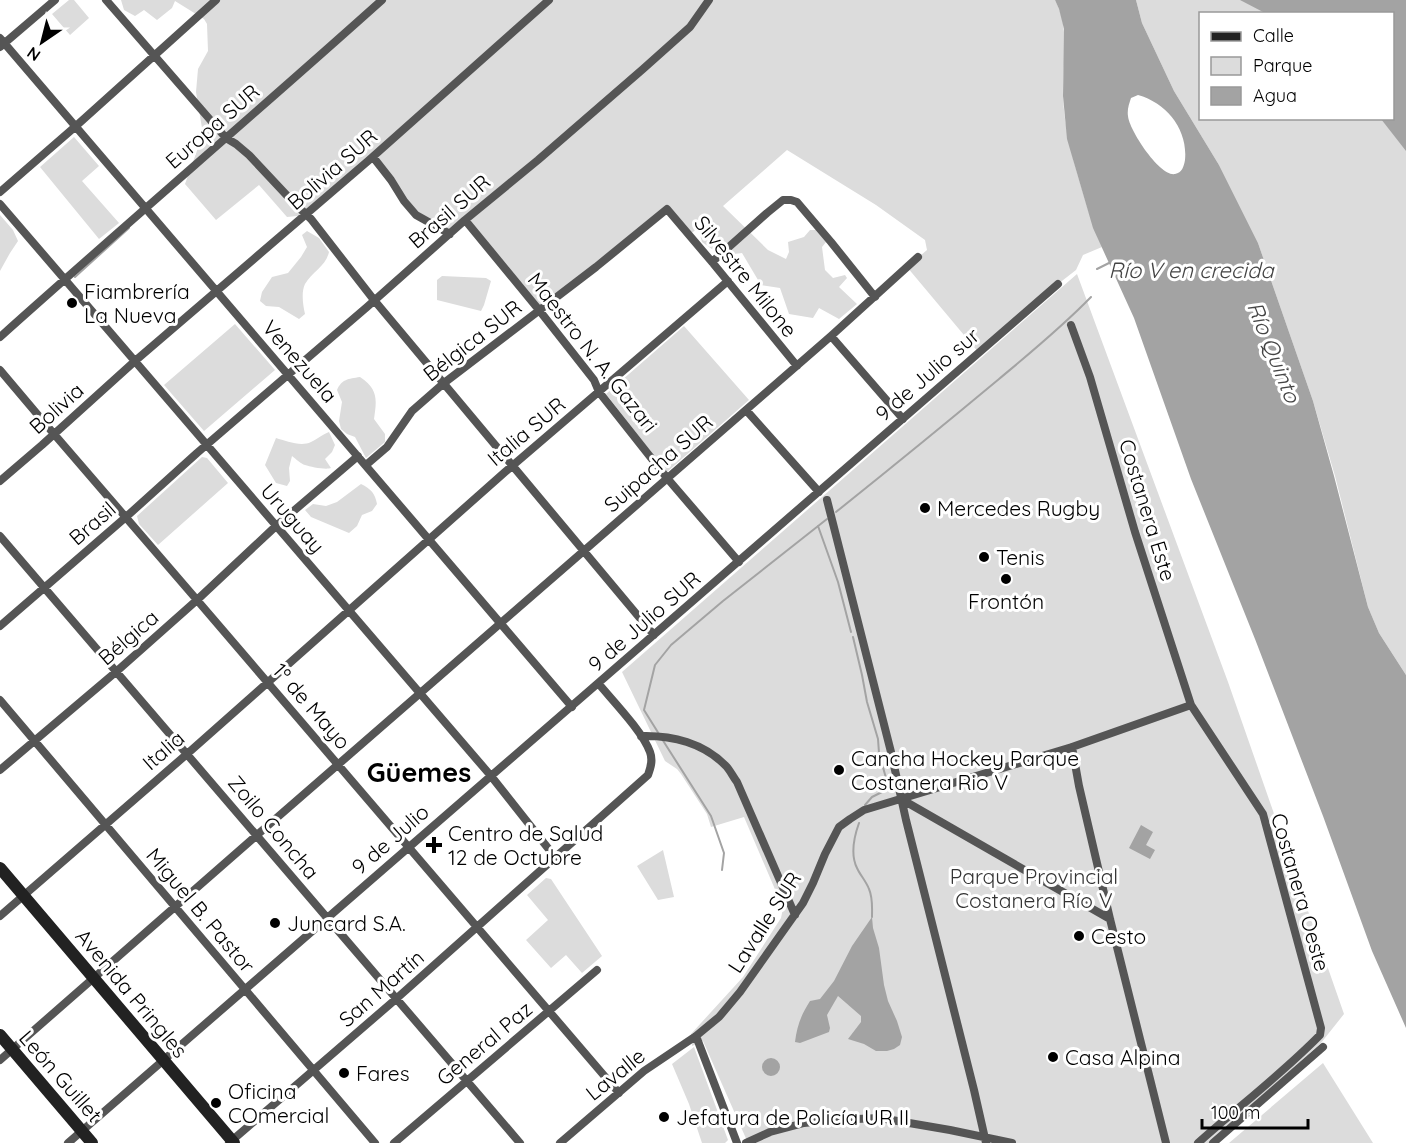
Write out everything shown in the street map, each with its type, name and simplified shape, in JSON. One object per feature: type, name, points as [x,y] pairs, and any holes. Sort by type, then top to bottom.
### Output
[{"type":"main road","name":"Avenida Pringles","points":[[0,868],[232,1142]]},
{"type":"main road","name":"León Guillet","points":[[0,1035],[92,1143]]},
{"type":"street","points":[[2,43],[55,0]]},
{"type":"street","points":[[106,0],[226,138],[249,155],[307,215],[374,300],[654,635]]},
{"type":"street","points":[[0,192],[216,0]]},
{"type":"street","name":"Europa SUR","points":[[0,337],[382,0]]},
{"type":"street","name":"Bolivia SUR","points":[[135,362],[307,215],[549,0]]},
{"type":"street","name":"Brasil SUR","points":[[207,445],[690,27],[709,0]]},
{"type":"street","name":"Venezuela","points":[[2,43],[76,126],[572,707]]},
{"type":"street","points":[[373,157],[416,215],[450,234]]},
{"type":"street","points":[[712,262],[783,200],[791,200],[797,202],[875,297]]},
{"type":"street","name":"Uruguay","points":[[0,204],[491,776],[555,857]]},
{"type":"street","name":"Silvestre Milone","points":[[667,209],[797,366]]},
{"type":"street","name":"Bélgica SUR","points":[[366,465],[387,447],[412,411],[444,383],[596,267],[667,209]]},
{"type":"street","name":"Maestro N. A. Gazari","points":[[465,220],[594,380],[600,392],[667,478],[739,562]]},
{"type":"street","name":"Suipacha SUR","points":[[0,1060],[797,366],[918,257]]},
{"type":"street","name":"Italia SUR","points":[[349,610],[512,466],[728,281]]},
{"type":"street","name":"9 de Julio sur","points":[[819,492],[1058,284]]},
{"type":"street","name":"Costanera Este","points":[[1071,325],[1090,376],[1135,532],[1191,705]]},
{"type":"street","points":[[831,336],[903,419]]},
{"type":"street","name":"Bolivia","points":[[0,481],[135,362]]},
{"type":"street","name":"1º de Mayo","points":[[0,370],[619,1093]]},
{"type":"street","points":[[746,410],[819,492]]},
{"type":"street","name":"Brasil","points":[[0,627],[207,445]]},
{"type":"street","points":[[276,526],[358,456]]},
{"type":"street","name":"9 de Julio SUR","points":[[491,776],[819,492]]},
{"type":"street","points":[[827,501],[986,1140]]},
{"type":"street","name":"Bélgica","points":[[0,770],[117,671],[276,526]]},
{"type":"street","name":"Zoilo Concha","points":[[0,536],[520,1143]]},
{"type":"street","name":"Italia","points":[[0,916],[349,610]]},
{"type":"street","points":[[598,683],[642,736],[660,735],[683,740],[704,748],[727,767],[737,782],[795,915]]},
{"type":"street","name":"Miguel B. Pastor","points":[[0,700],[375,1143]]},
{"type":"street","name":"Lavalle SUR","points":[[696,1036],[731,1004],[795,915],[839,827],[850,819],[864,810],[1072,747],[1191,705]]},
{"type":"street","name":"Costanera Oeste","points":[[1191,705],[1263,814],[1321,1028],[1320,1035],[1299,1057],[1198,1143]]},
{"type":"street","name":"San Martín","points":[[232,1142],[648,775],[652,760],[642,736]]},
{"type":"street","points":[[1072,747],[1110,920],[1166,1143]]},
{"type":"street","name":"9 de Julio","points":[[68,1143],[491,776]]},
{"type":"street","points":[[901,799],[1110,920]]},
{"type":"street","name":"General Paz","points":[[394,1143],[597,970]]},
{"type":"street","points":[[696,1036],[737,1143]]},
{"type":"street","name":"Lavalle","points":[[560,1143],[644,1071],[696,1036]]},
{"type":"street","points":[[1213,1143],[1323,1047]]},
{"type":"street","points":[[747,1143],[770,1132],[804,1124],[880,1118],[950,1130],[986,1140],[1012,1143]]},
{"type":"green space","points":[[69,0],[74,0],[89,18],[70,35],[52,14]]},
{"type":"green space","points":[[121,0],[1055,0],[1063,23],[1065,47],[1063,95],[1067,130],[1086,202],[1102,247],[1083,255],[1076,270],[979,353],[907,267],[927,250],[925,240],[876,205],[787,150],[723,206],[768,250],[786,259],[789,252],[788,242],[804,237],[810,230],[818,230],[826,242],[822,247],[825,270],[833,278],[845,275],[847,278],[839,287],[857,304],[839,319],[819,308],[813,318],[789,314],[780,288],[761,285],[742,253],[726,255],[716,252],[702,242],[698,228],[689,235],[667,209],[539,310],[465,220],[450,234],[416,215],[373,158],[307,215],[287,217],[259,185],[216,220],[185,184],[203,134],[196,92],[198,69],[208,51],[207,24],[204,19],[175,1],[172,8],[157,20],[144,10],[135,16],[124,10]]},
{"type":"green space","points":[[1136,0],[1406,0],[1406,675],[1379,633],[1368,607],[1335,476],[1313,401],[1258,243],[1219,165],[1174,91],[1142,23]]},
{"type":"green space","points":[[74,137],[99,166],[82,181],[119,223],[99,239],[40,167]]},
{"type":"green space","points":[[0,215],[13,230],[18,241],[0,271]]},
{"type":"green space","points":[[307,231],[319,238],[329,252],[325,261],[305,284],[303,303],[305,314],[299,319],[279,307],[266,306],[260,301],[262,292],[272,277],[288,273],[301,257],[307,247],[302,235]]},
{"type":"green space","name":"Parque Provincial Costanera Río V","points":[[1077,274],[1228,682],[1344,1014],[1321,1043],[1209,1143],[748,1143],[703,1041],[692,1046],[691,1034],[743,977],[781,918],[783,908],[744,817],[711,827],[707,814],[681,774],[665,761],[622,672]]},
{"type":"green space","points":[[442,276],[486,278],[491,281],[481,311],[437,300],[437,280]]},
{"type":"green space","points":[[235,324],[275,370],[204,431],[164,385]]},
{"type":"green space","points":[[684,326],[749,400],[667,472],[606,394]]},
{"type":"green space","points":[[360,377],[373,390],[376,400],[374,419],[385,434],[385,442],[366,458],[355,437],[341,429],[339,421],[342,402],[337,390],[346,380]]},
{"type":"green space","points":[[329,432],[335,445],[325,459],[331,468],[305,465],[292,456],[289,468],[290,481],[287,486],[276,483],[265,465],[276,438],[303,444]]},
{"type":"green space","points":[[202,457],[207,458],[228,483],[158,545],[139,524],[137,516]]},
{"type":"green space","points":[[361,484],[372,492],[377,504],[372,511],[362,515],[357,526],[349,533],[311,517],[305,510],[313,504],[326,506],[337,502]]},
{"type":"green space","points":[[663,850],[674,897],[658,900],[637,866]]},
{"type":"green space","points":[[546,878],[551,879],[602,956],[582,973],[566,955],[551,968],[526,940],[548,920],[527,895]]},
{"type":"green space","points":[[694,1047],[728,1140],[725,1143],[702,1143],[672,1064]]},
{"type":"green space","points":[[1323,1063],[1373,1143],[1229,1143]]},
{"type":"water","name":"Río V en crecida","points":[[1055,0],[1136,0],[1142,23],[1174,91],[1219,165],[1258,243],[1313,401],[1368,607],[1379,633],[1406,675],[1406,1028],[1372,951],[1323,816],[1191,479],[1134,318],[1093,228],[1067,139],[1063,96],[1064,29]],"holes":[[[1138,95],[1158,104],[1174,119],[1183,138],[1185,160],[1182,169],[1175,174],[1169,173],[1154,161],[1139,141],[1130,123],[1128,112],[1131,98]]]},
{"type":"water","points":[[1240,0],[1406,0],[1406,151],[1382,120],[1394,120],[1394,12],[1263,12]]},
{"type":"water","points":[[1141,825],[1153,832],[1146,845],[1155,850],[1150,859],[1129,848]]},
{"type":"water","points":[[872,917],[888,1001],[902,1037],[900,1045],[887,1051],[876,1051],[848,1039],[861,1022],[861,1016],[838,996],[827,1015],[829,1032],[800,1043],[795,1042],[800,1021],[810,1001],[820,999],[834,981],[852,946]]},
{"type":"water","points":[[771,1058],[777,1061],[780,1067],[777,1073],[771,1076],[765,1073],[762,1067],[765,1061]]},
{"type":"waterway","points":[[75,277],[129,228]]},
{"type":"waterway","points":[[1097,269],[1111,262]]},
{"type":"waterway","points":[[836,512],[1022,359],[1091,297]]},
{"type":"waterway","points":[[659,734],[644,710],[655,665],[671,645],[827,519]]},
{"type":"waterway","points":[[818,526],[838,582],[851,632]]},
{"type":"waterway","points":[[853,637],[886,778],[884,791],[872,797],[865,805]]},
{"type":"waterway","points":[[662,739],[711,816],[724,853],[722,870]]},
{"type":"waterway","points":[[859,823],[853,851],[857,868],[870,892],[872,917]]},
{"type":"place","name":"Fiambrería La Nueva","points":[[72,303]]},
{"type":"place","name":"Mercedes Rugby","points":[[925,508]]},
{"type":"place","name":"Tenis","points":[[984,557]]},
{"type":"place","name":"Frontón","points":[[1006,579]]},
{"type":"place","name":"Cancha Hockey Parque Costanera Rio V","points":[[839,770]]},
{"type":"place","name":"Centro de Salud 12 de Octubre","points":[[434,845]]},
{"type":"place","name":"Juncard S.A.","points":[[275,923]]},
{"type":"place","name":"Cesto","points":[[1079,936]]},
{"type":"place","name":"Casa Alpina","points":[[1053,1057]]},
{"type":"place","name":"Fares","points":[[344,1073]]},
{"type":"place","name":"Oficina COmercial","points":[[216,1103]]},
{"type":"place","name":"Jefatura de Policía UR II","points":[[664,1117]]},
{"type":"district","name":"Güemes","points":[[419,772]]},
{"type":"water label","name":"Río Quinto","points":[[1274,352]]}]
